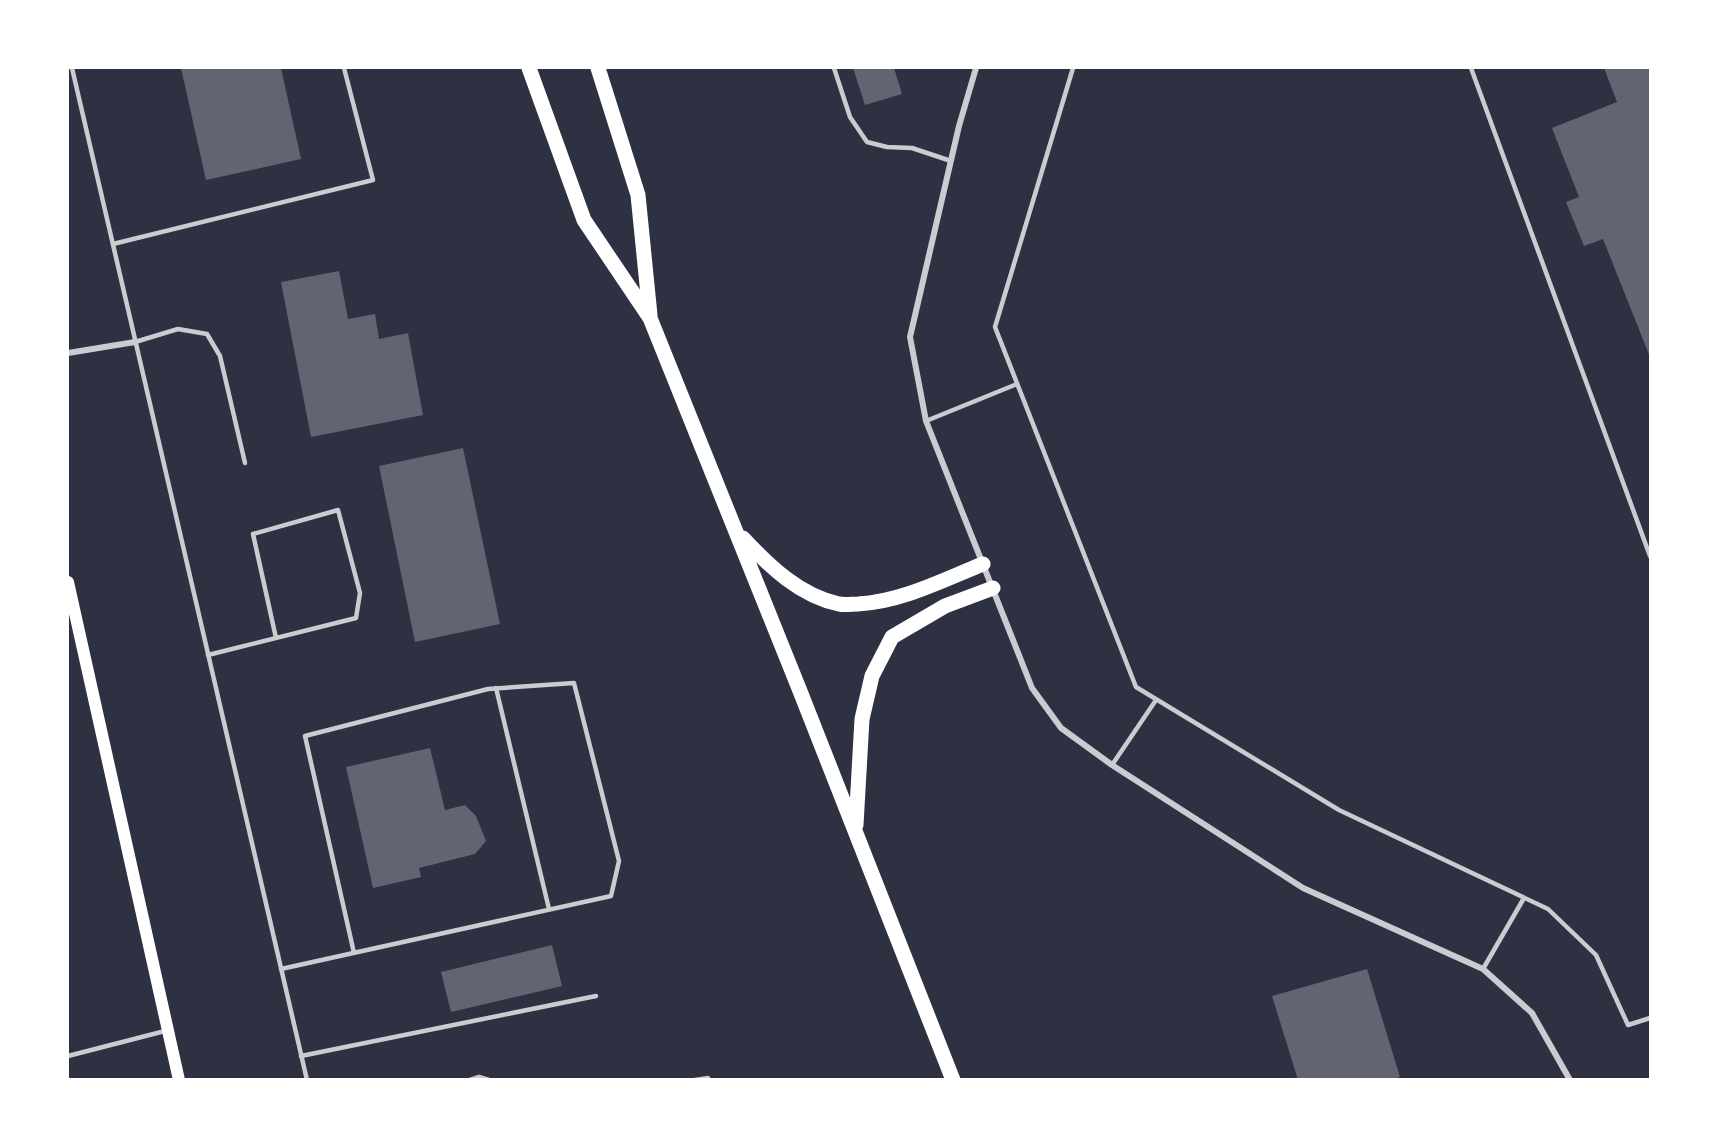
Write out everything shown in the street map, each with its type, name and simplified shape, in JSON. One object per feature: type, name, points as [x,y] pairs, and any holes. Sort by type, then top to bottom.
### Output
[{"type":"main road","points":[[529,68],[584,220],[650,318],[736,530],[952,1080]]},
{"type":"main road","points":[[598,68],[638,195],[650,318]]},
{"type":"main road","points":[[736,530],[766,563],[802,590],[840,605],[879,603],[983,564]]},
{"type":"main road","points":[[68,582],[179,1080]]},
{"type":"main road","points":[[855,831],[862,719],[872,676],[892,638],[945,606],[993,588]]},
{"type":"street","points":[[976,68],[958,126],[910,338],[926,421],[1032,688],[1061,728],[1112,765],[1303,888],[1483,969],[1532,1013],[1570,1080]]},
{"type":"street","points":[[68,353],[135,342]]},
{"type":"lane","points":[[72,68],[306,1080]]},
{"type":"lane","points":[[112,244],[373,180],[344,68]]},
{"type":"lane","points":[[834,68],[850,117],[867,142],[887,147],[912,148],[951,161]]},
{"type":"lane","points":[[1073,68],[995,327],[1136,687],[1339,810],[1548,909],[1596,955],[1628,1025],[1650,1018]]},
{"type":"lane","points":[[1471,68],[1650,556]]},
{"type":"lane","points":[[135,342],[178,329],[207,334],[220,356],[245,463]]},
{"type":"lane","points":[[926,421],[1017,384]]},
{"type":"lane","points":[[208,655],[276,638],[356,618],[360,593],[338,510],[253,534],[276,638]]},
{"type":"lane","points":[[281,969],[354,953],[549,909],[611,896],[619,861],[574,683],[488,689],[305,736],[354,953]]},
{"type":"lane","points":[[496,688],[549,909]]},
{"type":"lane","points":[[1112,765],[1156,700]]},
{"type":"lane","points":[[1483,969],[1524,898]]},
{"type":"lane","points":[[301,1056],[596,996]]},
{"type":"lane","points":[[68,1056],[168,1030]]},
{"type":"lane","points":[[470,1080],[479,1077],[489,1080]]},
{"type":"lane","points":[[695,1080],[708,1078],[709,1080]]},
{"type":"building","points":[[181,68],[281,68],[301,159],[206,180]]},
{"type":"building","points":[[853,68],[894,68],[902,94],[865,105]]},
{"type":"building","points":[[1604,68],[1650,68],[1650,357],[1603,239],[1584,246],[1566,202],[1579,197],[1552,128],[1617,102]]},
{"type":"building","points":[[339,271],[348,319],[375,314],[379,339],[408,333],[423,415],[311,437],[281,282]]},
{"type":"building","points":[[463,448],[500,624],[415,642],[379,466]]},
{"type":"building","points":[[430,748],[445,810],[465,805],[476,816],[486,841],[475,854],[419,868],[421,877],[373,888],[346,767]]},
{"type":"building","points":[[552,945],[562,986],[451,1012],[441,972]]},
{"type":"building","points":[[1367,969],[1400,1077],[1390,1080],[1298,1080],[1272,996]]}]
